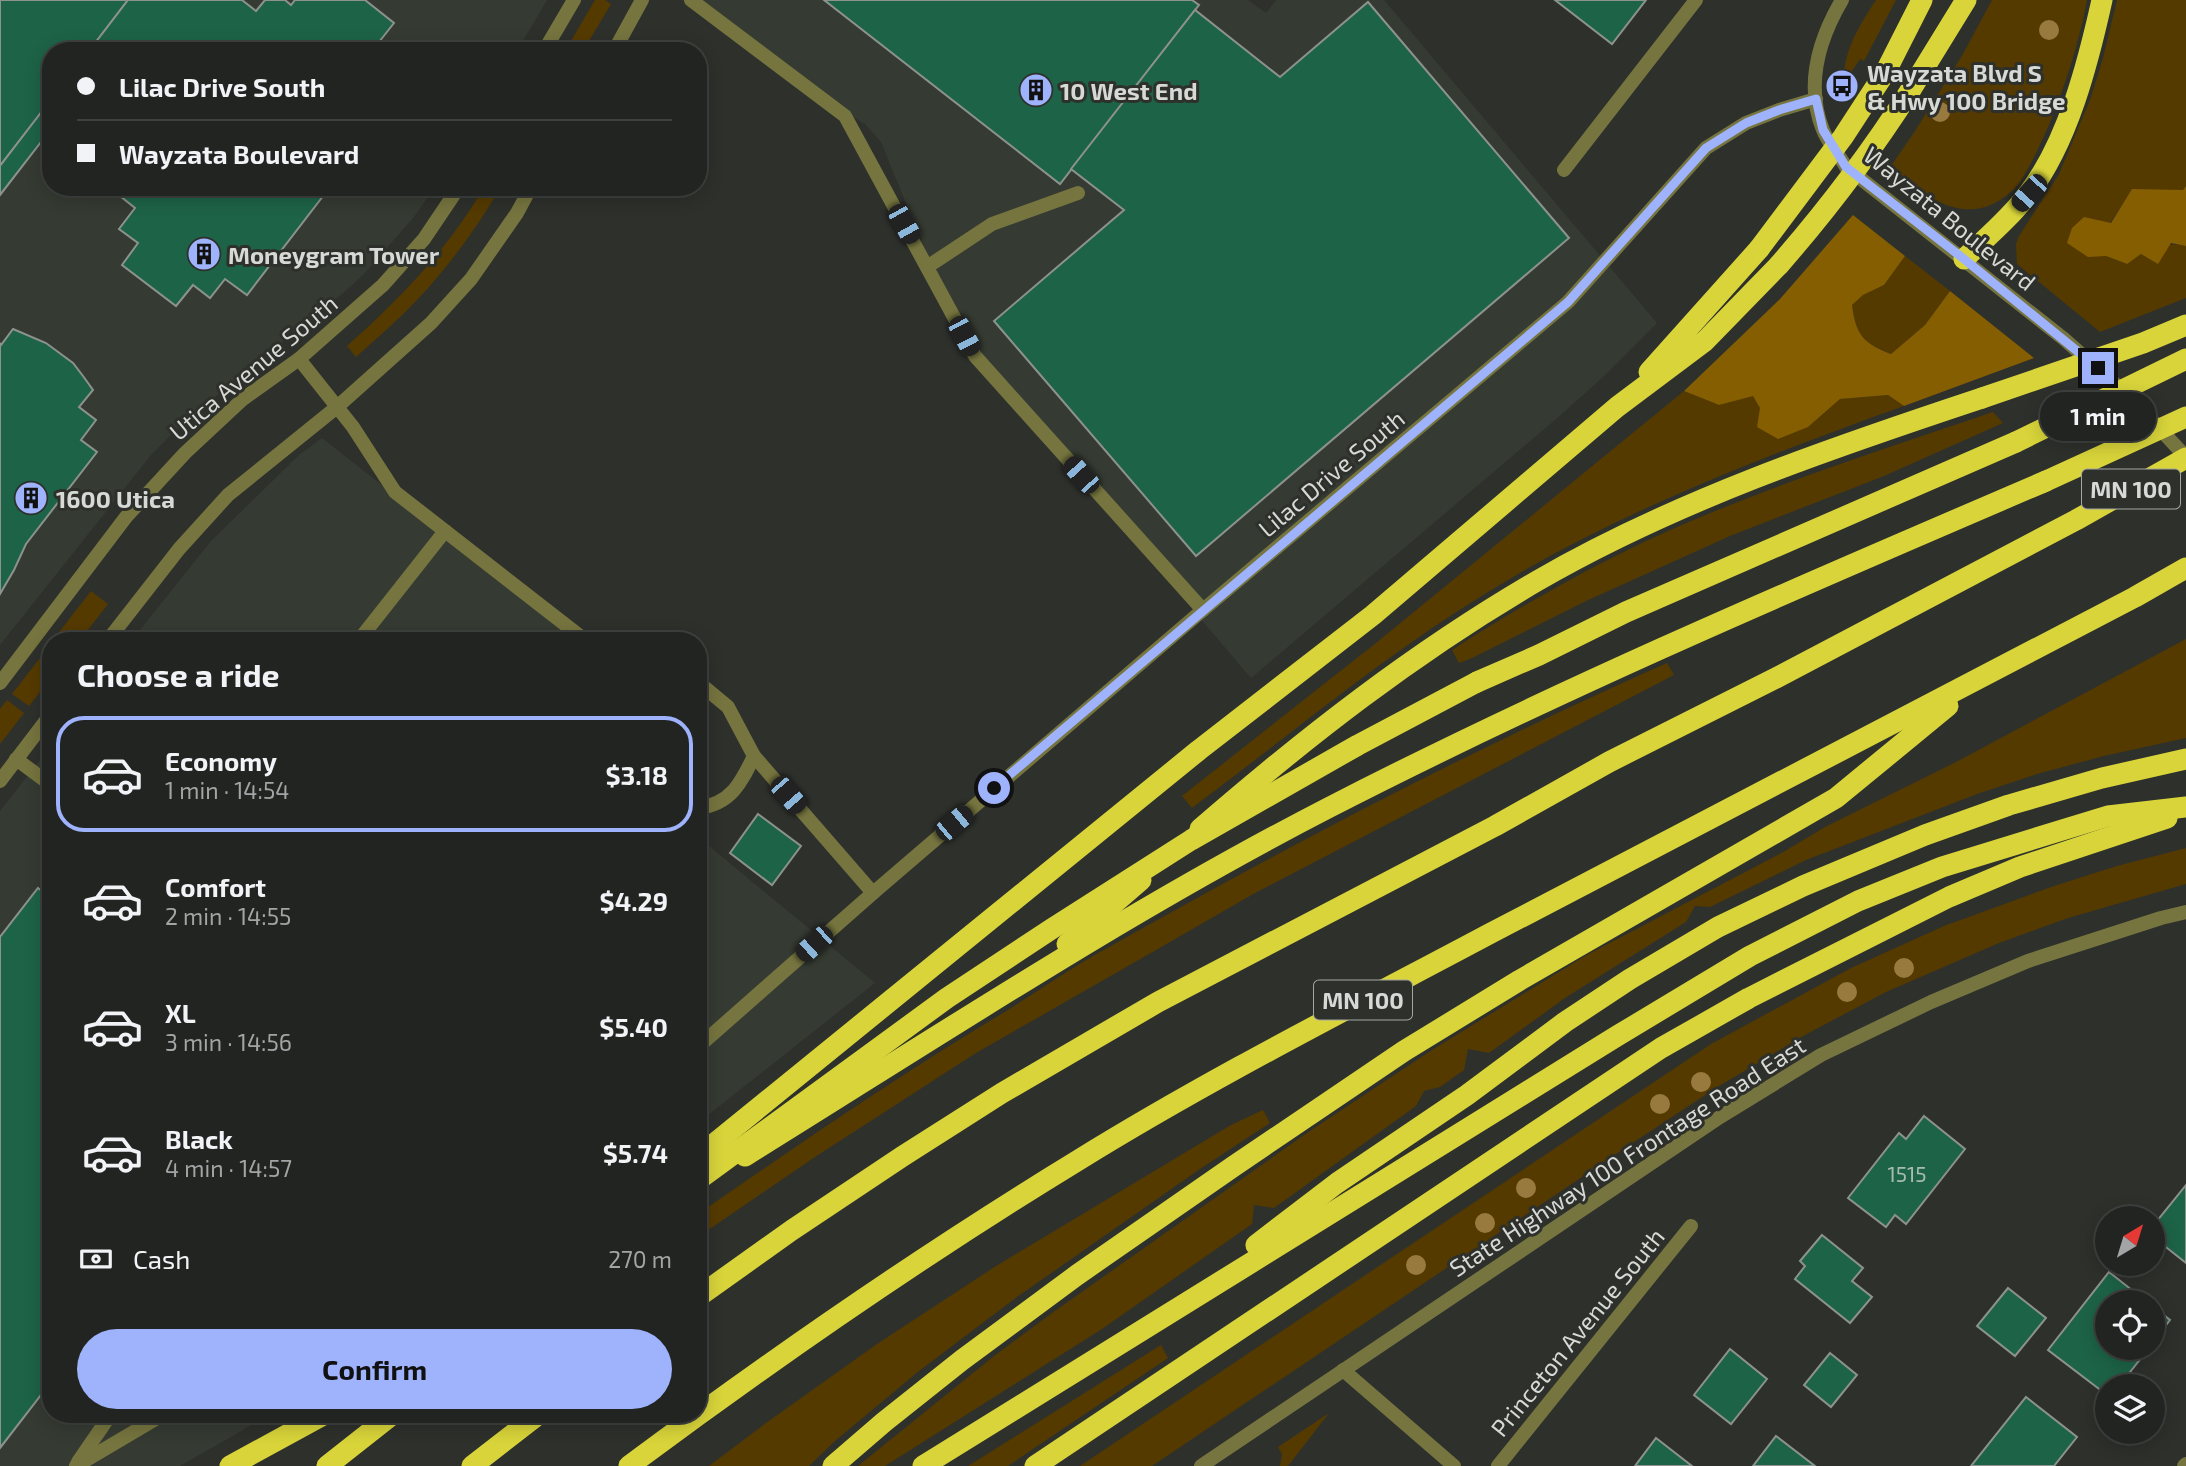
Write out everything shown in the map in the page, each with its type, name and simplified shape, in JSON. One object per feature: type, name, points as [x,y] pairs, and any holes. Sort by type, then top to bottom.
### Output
[{"type":"highway","points":[[1617,407],[1759,249],[1843,136],[1886,71],[1922,0]]},
{"type":"highway","points":[[707,1150],[1199,750],[1373,615],[1617,407],[1705,341],[1779,265],[1826,211],[1884,132],[1966,0]]},
{"type":"highway","points":[[1964,259],[2003,223],[2029,193],[2047,163],[2080,87],[2102,0]]},
{"type":"highway","points":[[1029,977],[1292,752],[1404,665],[1479,616],[1573,562],[1750,481],[1903,424],[2143,343],[2186,325]]},
{"type":"highway","points":[[707,1176],[912,1023],[1053,928],[1203,833],[1358,745],[1477,682],[1626,612],[2016,442],[2186,359]]},
{"type":"highway","points":[[707,1178],[935,1039],[1029,977],[1325,810],[1576,688],[2186,417]]},
{"type":"highway","name":"MN 100","points":[[707,1291],[903,1156],[1002,1093],[1158,1002],[1495,826],[1609,762],[1776,678],[2076,520],[2186,458]]},
{"type":"highway","name":"MN 100","points":[[707,1408],[958,1236],[1080,1159],[1361,1001],[2186,568]]},
{"type":"highway","points":[[833,1466],[962,1360],[1172,1208],[1476,1006],[1836,798],[1982,677]]},
{"type":"highway","points":[[1166,1315],[1336,1183],[1467,1095],[1565,1022],[1630,979],[1718,927],[1803,886],[1925,835],[2009,805],[2088,782],[2186,759]]},
{"type":"highway","points":[[923,1466],[1617,1036],[1739,963],[1858,901],[1942,867],[2108,816],[2186,809]]},
{"type":"highway","points":[[1035,1466],[1661,1048],[1727,1010],[1949,897],[2021,867],[2114,837],[2186,809]]},
{"type":"highway","points":[[230,1466],[309,1423]]},
{"type":"highway","points":[[327,1466],[382,1423]]},
{"type":"highway","points":[[472,1466],[527,1423]]},
{"type":"highway","name":"MN 100","points":[[629,1466],[687,1423]]},
{"type":"street","points":[[549,42],[574,0]]},
{"type":"street","points":[[619,42],[642,0]]},
{"type":"street","points":[[691,0],[845,116],[975,356],[1203,610]]},
{"type":"street","points":[[1564,170],[1696,0]]},
{"type":"street","name":"Wayzata Boulevard","points":[[1842,0],[1830,20],[1818,51],[1816,99],[1823,130],[1846,167],[2064,339],[2131,398],[2186,458]]},
{"type":"street","name":"Lilac Drive South","points":[[707,1039],[873,892],[1568,302],[1706,148],[1746,123],[1816,99]]},
{"type":"street","points":[[927,267],[992,224],[1078,193]]},
{"type":"street","name":"Utica Avenue South","points":[[0,683],[126,517],[184,453],[243,399],[299,359],[383,285],[424,239],[453,196]]},
{"type":"street","points":[[114,632],[179,549],[228,495],[337,407],[431,323],[463,288],[526,196]]},
{"type":"street","points":[[299,359],[369,449],[395,492],[575,632]]},
{"type":"street","points":[[365,632],[445,531]]},
{"type":"street","points":[[707,690],[728,707],[754,756],[873,892]]},
{"type":"street","points":[[0,781],[42,726]]},
{"type":"street","points":[[707,807],[712,806],[739,786],[754,756]]},
{"type":"street","points":[[16,759],[42,778]]},
{"type":"street","name":"State Highway 100 Frontage Road East","points":[[1201,1466],[1720,1117],[1821,1055],[1931,1002],[2028,961],[2186,912]]},
{"type":"street","name":"Princeton Avenue South","points":[[1499,1466],[1691,1226]]},
{"type":"street","points":[[1343,1370],[1454,1466]]},
{"type":"street","points":[[104,1423],[76,1466],[149,1423]]},
{"type":"shaded area","points":[[0,0],[547,0],[522,42],[42,42],[42,196],[429,196],[414,217],[363,275],[183,423],[151,455],[0,645]]},
{"type":"shaded area","points":[[595,0],[605,0],[611,4],[588,42],[570,42]]},
{"type":"shaded area","points":[[696,0],[1248,0],[1266,13],[1276,0],[1384,0],[1657,323],[1555,420],[1251,678],[989,371],[941,289],[881,142],[865,124],[845,112]]},
{"type":"shaded area","points":[[1876,0],[1896,0],[1864,61],[1860,59],[1843,85],[1846,61],[1853,40]]},
{"type":"shaded area","points":[[1992,0],[2087,0],[2077,45],[2061,94],[2042,141],[2020,182],[2011,192],[1994,203],[1981,208],[1962,209],[1929,196],[1891,166],[1963,54]]},
{"type":"shaded area","points":[[2117,0],[2186,0],[2186,186],[2183,190],[2132,190],[2088,256],[2106,256],[2126,264],[2155,248],[2186,246],[2186,298],[2100,332],[2017,264],[2016,244],[2059,174],[2090,100]]},
{"type":"shaded area","points":[[2186,186],[2186,246],[2171,243],[2158,264],[2141,254],[2127,264],[2106,256],[2088,257],[2067,243],[2072,228],[2084,217],[2111,223],[2132,189],[2183,190]]},
{"type":"shaded area","points":[[478,196],[495,196],[462,247],[439,275],[394,323],[356,357],[347,346],[422,272]]},
{"type":"shaded area","points":[[1853,215],[1905,256],[1884,285],[1863,295],[1852,305],[1856,324],[1867,342],[1891,354],[1925,325],[1950,291],[2034,358],[1904,406],[1888,395],[1840,399],[1808,427],[1778,439],[1757,427],[1760,408],[1753,396],[1719,405],[1684,391],[1780,299]]},
{"type":"shaded area","points":[[1905,256],[1950,291],[1925,325],[1891,354],[1863,337],[1856,324],[1852,305],[1863,295],[1884,285]]},
{"type":"shaded area","points":[[1684,391],[1719,405],[1753,395],[1760,408],[1808,427],[1840,399],[1888,395],[1904,406],[1691,488],[1587,536],[1537,563],[1411,642],[1192,808],[1182,796],[1376,643]]},
{"type":"shaded area","points":[[1993,412],[2003,423],[1884,476],[1730,536],[1586,601],[1472,658],[1459,663],[1452,650],[1572,579],[1688,522],[1818,472]]},
{"type":"shaded area","points":[[322,438],[569,632],[138,632],[211,541],[299,455]]},
{"type":"shaded area","points":[[91,591],[108,604],[86,632],[59,632]]},
{"type":"shaded area","points":[[2186,639],[2186,738],[2104,756],[1977,794],[1806,860],[1710,907],[1695,906],[1686,922],[1565,998],[1489,1053],[1468,1049],[1464,1070],[1440,1087],[1424,1091],[1416,1106],[1274,1208],[1254,1205],[1252,1224],[1102,1329],[885,1466],[858,1466],[994,1356],[1052,1313],[1307,1133],[1432,1050],[1585,956],[1785,851],[1825,827],[1956,762]]},
{"type":"shaded area","points":[[42,656],[42,689],[29,706],[12,694]]},
{"type":"shaded area","points":[[1667,663],[1674,675],[1255,893],[976,1053],[707,1231],[707,1208],[881,1090],[1093,956],[1376,802],[1593,696]]},
{"type":"shaded area","points":[[7,700],[24,713],[0,744],[0,709]]},
{"type":"shaded area","points":[[42,757],[42,1423],[255,1423],[180,1466],[0,1466],[0,811]]},
{"type":"shaded area","points":[[707,844],[875,983],[707,1116]]},
{"type":"shaded area","points":[[2186,848],[2186,884],[2068,918],[1999,943],[1886,992],[1803,1036],[1719,1086],[1152,1466],[1080,1466],[1711,1044],[1851,968],[1944,926],[2054,886]]},
{"type":"shaded area","points":[[1263,1110],[1270,1123],[1017,1297],[919,1371],[809,1466],[709,1466],[877,1344],[996,1266],[1231,1125]]},
{"type":"shaded area","points":[[1161,1345],[1168,1358],[1008,1466],[968,1466]]},
{"type":"shaded area","points":[[1329,1413],[1288,1466],[1280,1466],[1282,1454],[1278,1447]]},
{"type":"building","points":[[0,0],[128,0],[96,42],[42,42],[42,112],[0,166]]},
{"type":"building","points":[[128,0],[242,0],[256,11],[265,0],[285,0],[291,5],[295,0],[365,0],[394,23],[379,42],[96,42]]},
{"type":"building","name":"10 West End","points":[[824,0],[1192,0],[1199,5],[1060,184]]},
{"type":"building","points":[[1555,0],[1646,0],[1612,44]]},
{"type":"building","points":[[1368,2],[1569,238],[1196,556],[994,321],[1124,210],[1071,169],[1195,10],[1280,77]]},
{"type":"building","points":[[42,111],[42,141],[0,195],[0,166]]},
{"type":"building","name":"Moneygram Tower","points":[[120,196],[323,196],[247,295],[225,279],[210,298],[193,285],[176,306],[122,265],[138,243],[119,229],[135,208]]},
{"type":"building","name":"1600 Utica","points":[[13,329],[46,343],[73,363],[93,390],[79,407],[96,420],[81,440],[97,452],[26,544],[0,594],[0,343],[1,345]]},
{"type":"building","points":[[758,814],[801,846],[772,885],[730,853]]},
{"type":"building","points":[[38,888],[42,891],[42,1394],[0,1448],[0,937]]},
{"type":"building","points":[[1924,1116],[1965,1149],[1906,1224],[1895,1215],[1886,1227],[1848,1198],[1899,1133],[1906,1139]]},
{"type":"building","points":[[2186,1185],[2186,1263],[2165,1246],[2165,1211]]},
{"type":"building","points":[[1822,1235],[1863,1268],[1852,1281],[1872,1297],[1850,1323],[1795,1279],[1805,1266],[1800,1261]]},
{"type":"building","points":[[2106,1276],[2114,1276],[2132,1290],[2095,1290],[2095,1360],[2140,1360],[2128,1374],[2095,1374],[2095,1386],[2048,1350]]},
{"type":"building","points":[[2008,1288],[2046,1318],[2015,1356],[1977,1326]]},
{"type":"building","points":[[1730,1349],[1767,1379],[1731,1424],[1694,1395]]},
{"type":"building","points":[[1830,1353],[1857,1375],[1831,1407],[1804,1385]]},
{"type":"building","points":[[2026,1397],[2077,1437],[2054,1466],[1971,1466]]},
{"type":"building","points":[[1776,1436],[1815,1466],[1753,1466]]},
{"type":"building","points":[[1656,1438],[1692,1466],[1635,1466]]},
{"type":"place","name":"Wayzata Blvd S & Hwy 100 Bridge","points":[[1842,86]]},
{"type":"place","name":"10 West End","points":[[1036,90]]},
{"type":"place","name":"Moneygram Tower","points":[[204,254]]},
{"type":"place","name":"1600 Utica","points":[[31,498]]},
{"type":"route","points":[[994,788],[1568,302],[1706,148],[1746,123],[1779,110],[1816,99],[1823,130],[1846,167],[2098,368]]}]
